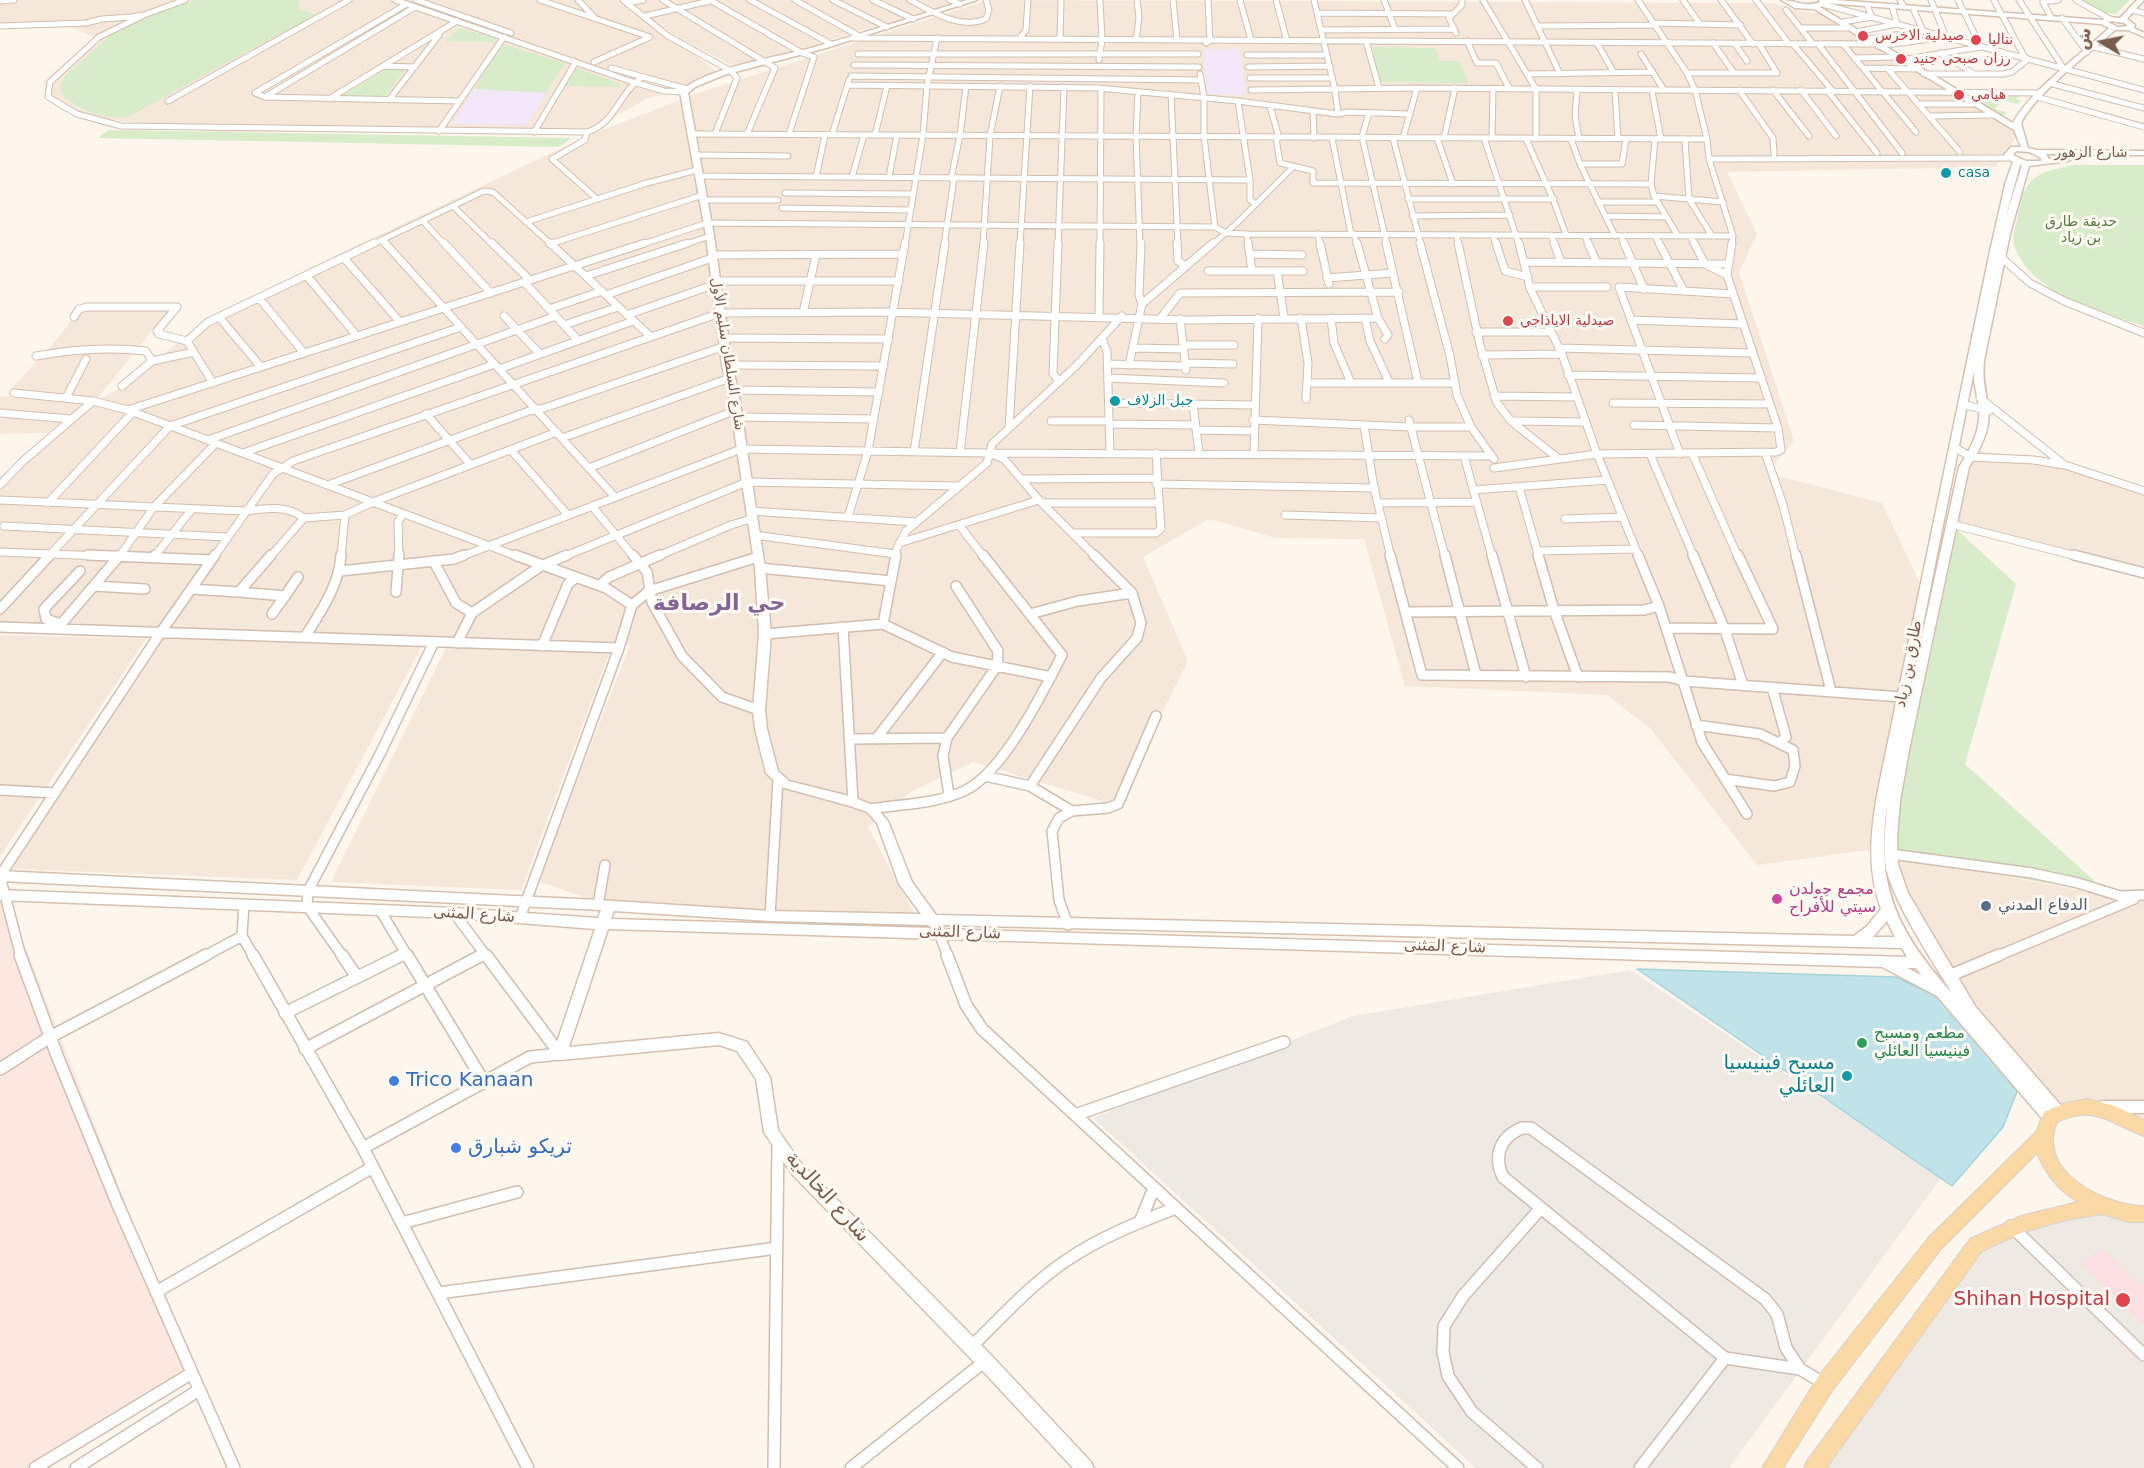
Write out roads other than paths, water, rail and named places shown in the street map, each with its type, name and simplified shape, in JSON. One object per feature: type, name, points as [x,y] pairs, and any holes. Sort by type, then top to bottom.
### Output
[{"type":"main road","points":[[1772,1468],[1825,1384],[1935,1243],[2042,1137],[2054,1115],[2069,1107],[2098,1107],[2123,1116],[2144,1129]]},
{"type":"main road","points":[[2042,1137],[2046,1156],[2073,1190],[2100,1207],[2123,1214],[2144,1215]]},
{"type":"main road","points":[[1814,1468],[1976,1245],[2011,1226],[2059,1212],[2100,1207]]},
{"type":"street","points":[[0,1],[13,0]]},
{"type":"street","points":[[185,0],[98,35],[50,82],[48,97],[77,114],[113,125],[587,132],[604,126],[625,89],[641,78]]},
{"type":"street","points":[[168,101],[349,0]]},
{"type":"street","points":[[395,0],[664,92],[686,91],[731,71],[858,37],[974,0]]},
{"type":"street","points":[[418,0],[641,78],[675,84],[686,91]]},
{"type":"street","points":[[540,0],[650,37],[594,62]]},
{"type":"street","points":[[578,0],[597,19]]},
{"type":"street","points":[[625,2],[643,0]]},
{"type":"street","points":[[663,0],[775,68],[747,134]]},
{"type":"street","points":[[645,16],[712,0],[802,53],[814,57],[789,134]]},
{"type":"street","points":[[750,0],[831,44]]},
{"type":"street","points":[[795,0],[858,37],[1877,46],[1946,37]]},
{"type":"street","points":[[833,0],[887,27]]},
{"type":"street","points":[[873,0],[912,19]]},
{"type":"street","points":[[910,0],[943,18],[981,22],[986,19],[989,10],[986,0]]},
{"type":"street","points":[[951,0],[960,4]]},
{"type":"street","points":[[1019,39],[1026,30],[1028,0]]},
{"type":"street","points":[[1060,39],[1061,0]]},
{"type":"street","points":[[1099,315],[1101,137],[1099,54],[1102,39],[1100,0]]},
{"type":"street","points":[[1136,40],[1139,18],[1137,0]]},
{"type":"street","points":[[1173,0],[1178,40]]},
{"type":"street","points":[[1208,0],[1210,40]]},
{"type":"street","points":[[1240,0],[1248,40],[1247,55],[1253,104]]},
{"type":"street","points":[[1276,0],[1287,41]]},
{"type":"street","points":[[1314,0],[1330,66],[1338,114]]},
{"type":"street","points":[[1384,0],[1395,29]]},
{"type":"street","points":[[1459,41],[1449,18],[1462,5],[1462,0]]},
{"type":"street","points":[[1483,0],[1536,89],[1536,139]]},
{"type":"street","points":[[1525,0],[1560,74]]},
{"type":"street","points":[[1394,138],[1412,216],[1420,235],[1450,356],[1453,383],[1463,411],[1497,467],[1597,454],[1680,454],[1781,450],[1778,428],[1727,275],[1733,236],[1708,156],[1707,140],[1695,90],[1668,43],[1638,0]]},
{"type":"street","points":[[1683,0],[1700,24]]},
{"type":"street","points":[[1721,0],[1777,73],[1786,90]]},
{"type":"street","points":[[1756,0],[1877,153]]},
{"type":"street","points":[[1784,0],[1800,6],[1820,3],[1867,5],[1876,3],[1892,6],[1902,3],[1913,8],[2122,20],[2132,24],[2130,29]]},
{"type":"street","points":[[1931,0],[1946,37]]},
{"type":"street","points":[[1958,0],[1981,47]]},
{"type":"street","points":[[1994,0],[2026,59]]},
{"type":"street","points":[[2019,0],[2066,69]]},
{"type":"street","points":[[2035,0],[2043,2],[2058,0]]},
{"type":"street","points":[[2076,0],[2106,20],[2113,28],[2130,29],[2144,36]]},
{"type":"street","points":[[625,2],[668,36],[731,71],[736,78],[715,134]]},
{"type":"street","points":[[2043,2],[2051,17]]},
{"type":"street","points":[[2122,20],[2141,2]]},
{"type":"street","points":[[1820,3],[2144,90]]},
{"type":"street","points":[[1820,3],[1877,46],[2018,129]]},
{"type":"street","points":[[407,4],[255,93],[265,97],[460,101]]},
{"type":"street","points":[[265,97],[417,8],[429,4]]},
{"type":"street","points":[[1867,5],[1872,17]]},
{"type":"street","points":[[1892,6],[1897,24]]},
{"type":"street","points":[[1913,8],[1923,31]]},
{"type":"street","points":[[1786,10],[1855,90],[1902,153]]},
{"type":"street","points":[[2131,10],[2144,13]]},
{"type":"street","points":[[1318,14],[1452,14]]},
{"type":"street","points":[[0,26],[86,23],[144,15]]},
{"type":"street","points":[[1843,22],[1872,17]]},
{"type":"street","points":[[2062,18],[2090,49],[2144,59]]},
{"type":"street","points":[[328,99],[457,21]]},
{"type":"street","points":[[86,23],[92,27]]},
{"type":"street","points":[[1538,26],[1741,24]]},
{"type":"street","points":[[1801,28],[1854,30],[1897,24]]},
{"type":"street","points":[[2054,1115],[1970,1010],[1902,894],[1891,854],[1894,801],[1903,750],[1964,466],[1981,433],[1986,406],[1978,380],[2019,183],[2014,149],[2025,149],[2018,129],[2018,119],[2066,69],[2113,28]]},
{"type":"street","points":[[1322,30],[1454,29]]},
{"type":"street","points":[[389,100],[442,31]]},
{"type":"street","points":[[1868,39],[1923,31]]},
{"type":"street","points":[[439,131],[504,37]]},
{"type":"street","points":[[816,177],[858,54],[858,37]]},
{"type":"street","points":[[848,517],[868,451],[894,313],[916,178],[927,86],[937,38]]},
{"type":"street","points":[[960,453],[974,313],[986,225],[990,136],[998,86],[997,76],[1002,39]]},
{"type":"street","points":[[1162,40],[1163,93]]},
{"type":"street","points":[[1210,40],[1198,50],[1198,54],[1204,97],[1204,137],[1215,227]]},
{"type":"street","points":[[1366,41],[1379,88]]},
{"type":"street","points":[[1467,41],[1477,63],[1496,63],[1509,88]]},
{"type":"street","points":[[1597,43],[1614,73]]},
{"type":"street","points":[[1713,43],[1734,73]]},
{"type":"street","points":[[1735,44],[1747,61]]},
{"type":"street","points":[[1843,44],[1916,132]]},
{"type":"street","points":[[1854,58],[1898,58],[1981,47]]},
{"type":"street","points":[[1940,53],[1976,74]]},
{"type":"street","points":[[858,54],[1198,54]]},
{"type":"street","points":[[1641,54],[1665,90]]},
{"type":"street","points":[[1247,55],[1327,55]]},
{"type":"street","points":[[1924,74],[2003,74],[2012,72],[2026,59]]},
{"type":"street","points":[[534,132],[574,65],[574,61]]},
{"type":"street","points":[[854,64],[1199,67]]},
{"type":"street","points":[[384,66],[415,67]]},
{"type":"street","points":[[1248,67],[1330,66]]},
{"type":"street","points":[[1863,68],[1915,69]]},
{"type":"street","points":[[1887,68],[1960,152]]},
{"type":"street","points":[[1527,74],[1653,72]]},
{"type":"street","points":[[1687,73],[1777,73]]},
{"type":"street","points":[[851,76],[1200,80]]},
{"type":"street","points":[[1250,78],[1332,78]]},
{"type":"street","points":[[2136,88],[2144,80]]},
{"type":"street","points":[[2053,84],[2144,108]]},
{"type":"street","points":[[848,85],[1100,88],[1204,97],[1338,114],[1347,111],[1410,114]]},
{"type":"street","points":[[875,135],[887,86]]},
{"type":"street","points":[[914,452],[966,86]]},
{"type":"street","points":[[1009,428],[1030,86]]},
{"type":"street","points":[[1059,382],[1053,374],[1064,87]]},
{"type":"street","points":[[1251,90],[1379,88],[1652,91],[1951,90],[2039,95],[2144,127]]},
{"type":"street","points":[[1403,138],[1417,88]]},
{"type":"street","points":[[1453,184],[1440,138],[1455,88]]},
{"type":"street","points":[[1493,88],[1488,138],[1530,287],[1560,351],[1607,480],[1659,606],[1702,742],[1747,814]]},
{"type":"street","points":[[1577,90],[1575,115],[1579,139]]},
{"type":"street","points":[[1615,90],[1618,139]]},
{"type":"street","points":[[1739,90],[1773,138],[1774,154]]},
{"type":"street","points":[[1773,90],[1809,136]]},
{"type":"street","points":[[1801,90],[1836,136]]},
{"type":"street","name":"شارع السلطان سليم الأول","points":[[686,91],[760,568],[765,634],[759,710],[761,729],[772,773],[778,780],[770,916]]},
{"type":"street","points":[[1652,91],[1658,139],[1651,184],[1655,199],[1678,236]]},
{"type":"street","points":[[1138,92],[1136,136],[1141,226],[1139,296],[1142,304]]},
{"type":"street","points":[[1171,94],[1171,137],[1178,261],[1186,266]]},
{"type":"street","points":[[1238,101],[1250,180],[1250,200],[1256,204]]},
{"type":"street","points":[[1919,104],[1973,104]]},
{"type":"street","points":[[1270,106],[1280,163],[1313,171],[1313,183],[1651,184]]},
{"type":"street","points":[[1313,111],[1314,138]]},
{"type":"street","points":[[1369,113],[1362,137],[1418,382]]},
{"type":"street","points":[[1929,116],[1992,115]]},
{"type":"street","points":[[587,132],[585,140],[552,159],[597,199]]},
{"type":"street","points":[[692,134],[1707,140]]},
{"type":"street","points":[[852,177],[864,135]]},
{"type":"street","points":[[889,177],[897,135]]},
{"type":"street","points":[[1332,138],[1352,234],[1378,318],[1389,335],[1385,339]]},
{"type":"street","points":[[1526,139],[1545,184],[1554,199],[1566,236]]},
{"type":"street","points":[[1570,139],[1598,202],[1644,289]]},
{"type":"street","points":[[1580,164],[1622,164],[1626,139]]},
{"type":"street","points":[[1685,140],[1689,199],[1712,236]]},
{"type":"street","name":"شارع الزهور","points":[[2025,149],[2037,152],[2144,153]]},
{"type":"street","points":[[1708,156],[1960,152],[2016,159]]},
{"type":"street","points":[[2037,152],[2044,157],[2045,162]]},
{"type":"street","points":[[695,155],[788,156]]},
{"type":"street","points":[[1708,156],[2016,159]]},
{"type":"street","name":"شارع الزهور","points":[[2016,159],[2038,164],[2066,159],[2144,159]]},
{"type":"street","name":"طارق بن زياد","points":[[2016,159],[1962,404],[1877,825],[1878,874],[1888,910],[1920,963],[1942,992],[2054,1115]]},
{"type":"street","points":[[1129,365],[1142,304],[1226,233],[1293,167]]},
{"type":"street","points":[[526,222],[597,199],[697,173],[952,179],[1250,180]]},
{"type":"street","points":[[187,341],[208,322],[261,299],[479,193],[488,191],[508,204],[650,336]]},
{"type":"street","points":[[785,193],[913,194]]},
{"type":"street","points":[[550,244],[703,198],[778,200]]},
{"type":"street","points":[[1408,199],[1554,199]]},
{"type":"street","points":[[1598,202],[1655,199],[1723,201]]},
{"type":"street","points":[[453,206],[527,281],[578,340]]},
{"type":"street","points":[[782,208],[910,210]]},
{"type":"street","points":[[1412,216],[1510,215]]},
{"type":"street","points":[[1605,216],[1666,218]]},
{"type":"street","points":[[423,221],[491,293]]},
{"type":"street","points":[[48,503],[131,411],[707,223],[1177,226],[1215,227],[1226,233],[1247,234],[1733,236]]},
{"type":"street","points":[[1247,234],[1252,271]]},
{"type":"street","points":[[1318,234],[1330,292]]},
{"type":"street","points":[[1456,235],[1466,268],[1476,332],[1494,396],[1501,409],[1513,422],[1559,459]]},
{"type":"street","points":[[1494,235],[1505,271],[1528,277]]},
{"type":"street","points":[[1551,235],[1561,262]]},
{"type":"street","points":[[586,276],[710,236]]},
{"type":"street","points":[[1585,236],[1596,263]]},
{"type":"street","points":[[1655,236],[1684,291]]},
{"type":"street","points":[[1690,236],[1705,264],[1727,275]]},
{"type":"street","points":[[382,240],[615,497]]},
{"type":"street","points":[[549,309],[712,257],[903,254]]},
{"type":"street","points":[[1250,254],[1302,255]]},
{"type":"street","points":[[803,313],[816,255]]},
{"type":"street","points":[[344,258],[400,322]]},
{"type":"street","points":[[2002,258],[2030,283],[2064,302],[2144,333]]},
{"type":"street","points":[[1524,262],[1729,264]]},
{"type":"street","points":[[1208,271],[1303,271]]},
{"type":"street","points":[[1276,271],[1284,318]]},
{"type":"street","points":[[1327,278],[1393,273]]},
{"type":"street","points":[[307,276],[357,336]]},
{"type":"street","points":[[627,315],[715,283],[898,281]]},
{"type":"street","points":[[1530,287],[1607,287]]},
{"type":"street","points":[[1680,454],[1619,287],[1733,294]]},
{"type":"street","points":[[1160,319],[1180,293],[1399,292]]},
{"type":"street","points":[[261,299],[304,353]]},
{"type":"street","points":[[74,317],[79,309],[87,307],[177,307],[158,331],[159,334],[187,341],[213,383]]},
{"type":"street","points":[[564,326],[618,307]]},
{"type":"street","points":[[234,1468],[156,1292],[50,1037],[24,969],[2,895],[0,876],[161,632],[273,474],[293,461],[720,313],[974,313],[1099,315],[1160,319],[1378,318]]},
{"type":"street","points":[[504,316],[540,354]]},
{"type":"street","points":[[59,626],[119,557],[154,507],[212,442],[556,316]]},
{"type":"street","points":[[883,624],[896,554],[906,531],[987,463],[992,444],[1059,382],[1122,316]]},
{"type":"street","points":[[219,317],[261,367]]},
{"type":"street","points":[[1254,454],[1253,420],[1258,318]]},
{"type":"street","points":[[1301,318],[1308,363],[1306,399]]},
{"type":"street","points":[[1331,318],[1334,343],[1351,383]]},
{"type":"street","points":[[1365,318],[1370,341],[1389,382]]},
{"type":"street","points":[[1180,319],[1187,380]]},
{"type":"street","points":[[1631,320],[1743,324]]},
{"type":"street","points":[[243,453],[633,321]]},
{"type":"street","points":[[0,609],[170,426],[461,327]]},
{"type":"street","points":[[1476,332],[1551,332]]},
{"type":"street","points":[[328,485],[724,342],[889,339]]},
{"type":"street","points":[[1102,339],[1107,351],[1108,364],[1110,452]]},
{"type":"street","points":[[1134,348],[1234,345]]},
{"type":"street","points":[[36,356],[61,351],[129,349],[146,351],[152,360]]},
{"type":"street","points":[[1482,355],[1642,350],[1753,353]]},
{"type":"street","points":[[122,386],[152,360],[194,352]]},
{"type":"street","points":[[66,398],[86,359]]},
{"type":"street","points":[[1108,364],[1233,364]]},
{"type":"street","points":[[727,365],[884,366]]},
{"type":"street","points":[[1568,375],[1762,378]]},
{"type":"street","points":[[239,592],[304,518],[345,515],[373,502],[511,450],[730,378]]},
{"type":"street","points":[[1108,378],[1224,383]]},
{"type":"street","points":[[1308,383],[1453,383]]},
{"type":"street","points":[[733,390],[879,392]]},
{"type":"street","points":[[14,393],[93,401],[131,411],[541,566],[600,585],[624,597],[632,605]]},
{"type":"street","points":[[1494,396],[1576,397]]},
{"type":"street","points":[[0,485],[22,462],[93,401]]},
{"type":"street","points":[[1109,403],[1254,405]]},
{"type":"street","points":[[1613,403],[1770,404]]},
{"type":"street","points":[[1193,404],[1199,453]]},
{"type":"street","points":[[1962,404],[1986,406],[2065,465]]},
{"type":"street","points":[[0,413],[71,419]]},
{"type":"street","points":[[426,414],[471,465]]},
{"type":"street","points":[[589,468],[736,414],[874,419]]},
{"type":"street","points":[[1253,420],[1472,427]]},
{"type":"street","points":[[1051,421],[1253,431]]},
{"type":"street","points":[[1513,422],[1585,422]]},
{"type":"street","points":[[1410,424],[1476,675]]},
{"type":"street","points":[[1364,425],[1378,503],[1422,675],[1670,677],[1683,681],[1902,697]]},
{"type":"street","points":[[1634,425],[1778,428]]},
{"type":"street","points":[[1954,447],[1971,456],[2034,460],[2065,465],[2144,491]]},
{"type":"street","points":[[340,571],[454,560],[741,449],[960,453],[1005,451],[1492,456]]},
{"type":"street","points":[[511,450],[568,515]]},
{"type":"street","points":[[1765,452],[1783,505],[1831,692]]},
{"type":"street","points":[[989,453],[1004,459],[1041,501],[1132,593],[1141,622],[1137,638],[1101,678],[1030,786]]},
{"type":"street","points":[[1073,533],[1156,533],[1161,529],[1156,481],[1156,453]]},
{"type":"street","points":[[1667,628],[1773,629],[1711,500],[1692,453]]},
{"type":"street","points":[[1650,454],[1725,630],[1743,685]]},
{"type":"street","points":[[1464,456],[1526,677]]},
{"type":"street","points":[[1022,479],[1375,488]]},
{"type":"street","points":[[1473,490],[1607,480]]},
{"type":"street","points":[[458,643],[472,613],[541,566],[747,482],[959,486]]},
{"type":"street","points":[[1519,487],[1554,610],[1578,676]]},
{"type":"street","points":[[0,500],[245,511],[258,509],[296,511],[304,518]]},
{"type":"street","points":[[899,543],[1041,501],[1158,503]]},
{"type":"street","points":[[1378,503],[1477,502]]},
{"type":"street","points":[[592,506],[647,572],[652,602],[682,656],[722,697],[759,710]]},
{"type":"street","points":[[153,558],[192,509]]},
{"type":"street","points":[[396,592],[399,565],[398,522],[403,514]]},
{"type":"street","points":[[305,638],[329,598],[340,571],[345,515]]},
{"type":"street","points":[[600,585],[609,577],[751,515],[848,517],[916,522]]},
{"type":"street","points":[[1285,515],[1382,518]]},
{"type":"street","points":[[1565,519],[1623,517]]},
{"type":"street","points":[[1951,524],[2144,573]]},
{"type":"street","points":[[871,809],[949,795],[969,789],[996,765],[1062,656],[959,525]]},
{"type":"street","points":[[4,526],[227,537]]},
{"type":"street","points":[[754,535],[896,554]]},
{"type":"street","points":[[1537,551],[1636,549]]},
{"type":"street","points":[[0,552],[211,560]]},
{"type":"street","points":[[520,918],[620,648],[632,605],[649,591],[758,557]]},
{"type":"street","points":[[434,562],[456,603],[472,613]]},
{"type":"street","points":[[760,568],[891,581]]},
{"type":"street","points":[[59,626],[46,619],[44,609],[80,571]]},
{"type":"street","points":[[272,614],[298,577]]},
{"type":"street","points":[[542,646],[568,584],[575,578]]},
{"type":"street","points":[[94,585],[145,589]]},
{"type":"street","points":[[949,795],[943,756],[947,738],[997,666],[998,651],[956,586]]},
{"type":"street","points":[[191,590],[285,596]]},
{"type":"street","points":[[1030,614],[1078,601],[1132,593]]},
{"type":"street","points":[[1407,612],[1644,610],[1659,606]]},
{"type":"street","points":[[765,634],[883,624],[952,657],[1051,677]]},
{"type":"street","points":[[0,627],[59,626],[305,638],[620,648]]},
{"type":"street","points":[[843,627],[853,802]]},
{"type":"street","points":[[357,977],[307,906],[308,891],[381,752],[434,642]]},
{"type":"street","points":[[876,739],[943,652]]},
{"type":"street","points":[[1772,687],[1786,737],[1781,741]]},
{"type":"street","points":[[1068,925],[1059,900],[1052,831],[1059,818],[1072,811],[1108,808],[1118,804],[1156,716]]},
{"type":"street","points":[[1696,725],[1753,733],[1781,741],[1793,750],[1795,766],[1790,782],[1774,786],[1725,779]]},
{"type":"street","points":[[849,739],[947,738]]},
{"type":"street","points":[[985,776],[1030,786],[1072,811]]},
{"type":"street","points":[[778,780],[871,809],[882,821],[906,884],[937,927],[966,1005],[982,1029],[1458,1468]]},
{"type":"street","points":[[0,790],[55,793]]},
{"type":"street","points":[[1891,854],[2017,871],[2139,897]]},
{"type":"street","points":[[560,1054],[603,924],[605,865]]},
{"type":"street","name":"شارع المثنى","points":[[0,876],[603,905],[937,927],[1920,963]]},
{"type":"street","name":"شارع المثنى","points":[[2,895],[454,913],[603,924],[937,927],[1068,925],[1856,942],[1908,946],[1912,942],[1931,947]]},
{"type":"street","points":[[1931,977],[1945,980],[1949,976],[2139,897]]},
{"type":"street","points":[[244,904],[242,936],[363,1148],[528,1468]]},
{"type":"street","points":[[380,910],[484,1082]]},
{"type":"street","points":[[1856,942],[1872,930],[1888,910]]},
{"type":"street","points":[[454,913],[560,1054]]},
{"type":"street","points":[[0,1069],[50,1037],[242,936]]},
{"type":"street","points":[[285,1013],[406,952]]},
{"type":"street","points":[[305,1049],[484,954]]},
{"type":"street","points":[[1878,962],[1907,973],[1942,992]]},
{"type":"street","name":"شارع الخالدية","points":[[560,1054],[719,1039],[742,1046],[763,1077],[771,1132],[796,1168],[985,1361],[1085,1468]]},
{"type":"street","points":[[1075,1115],[1284,1042]]},
{"type":"street","points":[[363,1148],[530,1057],[560,1054]]},
{"type":"street","points":[[2098,1107],[2144,1107]]},
{"type":"street","points":[[1800,1369],[1786,1348],[1778,1314],[1765,1299],[1531,1128],[1524,1128],[1500,1144],[1496,1156],[1497,1169],[1503,1177],[1725,1358],[1800,1369],[1825,1384]]},
{"type":"street","points":[[774,1468],[778,1141]]},
{"type":"street","points":[[156,1292],[373,1167]]},
{"type":"street","points":[[1140,1222],[1154,1188]]},
{"type":"street","points":[[402,1223],[517,1192]]},
{"type":"street","points":[[971,1347],[1032,1287],[1082,1250],[1140,1222],[1176,1208]]},
{"type":"street","points":[[1538,1468],[1472,1412],[1448,1376],[1443,1352],[1444,1326],[1463,1296],[1541,1208]]},
{"type":"street","points":[[2011,1226],[2144,1355]]},
{"type":"street","points":[[439,1293],[777,1248]]},
{"type":"street","points":[[1640,1468],[1725,1358]]},
{"type":"street","points":[[851,1468],[985,1361]]},
{"type":"street","points":[[35,1468],[192,1373]]},
{"type":"street","points":[[76,1468],[200,1390]]},
{"type":"water","name":"مطعم ومسبح فينيسيا العائلي","points":[[1637,969],[1896,977],[1940,998],[2018,1089],[2003,1127],[1952,1186]]},
{"type":"place","name":"صيدلية الاخرس","points":[[1863,36]]},
{"type":"place","name":"نتاليا","points":[[1976,40]]},
{"type":"place","name":"رزان صبحي جنيد","points":[[1901,59]]},
{"type":"place","name":"هيامي","points":[[1959,95]]},
{"type":"place","name":"casa","points":[[1946,173]]},
{"type":"place","name":"صيدلية الاياذاجي","points":[[1508,321]]},
{"type":"place","name":"جبل الزلاف","points":[[1115,401]]},
{"type":"place","name":"مجمع جولدن سيتي للأفراح","points":[[1777,899]]},
{"type":"place","name":"الدفاع المدني","points":[[1986,906]]},
{"type":"place","name":"مطعم ومسبح فينيسيا العائلي","points":[[1862,1043]]},
{"type":"place","name":"مسبح فينيسيا العائلي","points":[[1847,1076]]},
{"type":"place","name":"Trico Kanaan","points":[[394,1081]]},
{"type":"place","name":"تريكو شبارق","points":[[456,1148]]},
{"type":"place","name":"Shihan Hospital","points":[[2123,1300]]},
{"type":"district","name":"حي الرصافة","points":[[719,604]]},
{"type":"park label","name":"حديقة طارق بن زياد","points":[[2081,230]]}]
